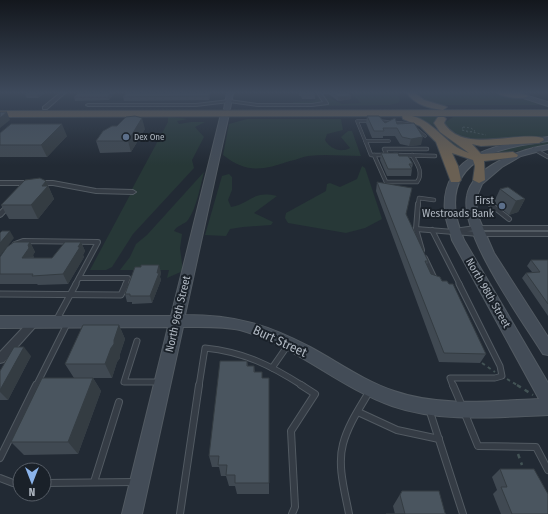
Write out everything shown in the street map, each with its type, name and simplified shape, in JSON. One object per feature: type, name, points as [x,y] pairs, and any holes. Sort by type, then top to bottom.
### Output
[{"type":"highway","points":[[400,117],[413,119],[429,126],[440,139],[457,151],[477,157],[497,158],[513,155]]},
{"type":"highway","points":[[446,117],[439,123],[441,128],[470,148],[477,157],[480,167],[479,180]]},
{"type":"highway","points":[[452,135],[463,140],[481,143],[540,143]]},
{"type":"highway","points":[[440,139],[449,158],[455,180]]},
{"type":"street","name":"North 96th Street","points":[[132,514],[225,117]]},
{"type":"street","points":[[479,180],[513,155],[540,143]]},
{"type":"street","points":[[455,180],[465,165],[477,157],[504,146],[540,143],[548,147]]},
{"type":"street","name":"North 98th Street","points":[[455,180],[450,196],[450,207],[454,231],[542,398]]},
{"type":"street","name":"North 98th Street","points":[[479,180],[472,194],[471,202],[477,231],[499,272],[548,349]]},
{"type":"street","points":[[0,183],[26,186],[56,184],[96,192],[133,192]]},
{"type":"street","points":[[0,215],[14,199]]},
{"type":"street","name":"Burt Street","points":[[0,322],[218,322],[238,324],[254,328],[289,344],[370,390],[392,399],[429,408],[548,407]]},
{"type":"street","points":[[0,359],[11,349],[34,322]]},
{"type":"lane","points":[[412,155],[421,172],[421,177],[418,182],[386,182],[374,155],[371,155],[357,120],[401,122],[416,127],[425,136]]},
{"type":"lane","points":[[386,121],[389,127]]},
{"type":"lane","points":[[402,128],[416,127]]},
{"type":"lane","points":[[365,141],[389,141]]},
{"type":"lane","points":[[540,143],[548,156]]},
{"type":"lane","points":[[387,155],[384,149],[427,149]]},
{"type":"lane","points":[[374,155],[435,156]]},
{"type":"lane","points":[[434,200],[419,198],[416,229],[421,246],[435,279],[440,285]]},
{"type":"lane","points":[[487,202],[509,219]]},
{"type":"lane","points":[[416,229],[477,231],[548,228]]},
{"type":"lane","points":[[432,230],[458,287],[500,366],[502,376],[495,378],[450,378],[478,446],[536,446],[548,470]]},
{"type":"lane","points":[[454,231],[548,234]]},
{"type":"lane","points":[[0,458],[62,322],[70,294],[98,242],[23,241],[14,244],[9,250]]},
{"type":"lane","points":[[0,294],[122,295],[128,278],[79,278]]},
{"type":"lane","points":[[137,341],[124,382],[162,382]]},
{"type":"lane","points":[[272,368],[289,344]]},
{"type":"lane","points":[[180,514],[205,348],[226,349],[244,354],[272,368],[315,394],[291,431],[295,507],[292,514]]},
{"type":"lane","points":[[348,514],[342,466],[342,445],[370,390]]},
{"type":"lane","points":[[94,482],[119,402]]},
{"type":"lane","points":[[429,408],[463,514]]},
{"type":"lane","points":[[358,412],[377,423],[417,437],[439,439]]},
{"type":"lane","points":[[0,478],[12,483]]},
{"type":"lane","points":[[52,483],[139,482]]},
{"type":"path","points":[[462,130],[463,127],[469,127],[474,130],[474,132]]},
{"type":"path","points":[[462,130],[474,132]]},
{"type":"path","points":[[462,130],[474,132]]},
{"type":"path","points":[[482,363],[542,398]]},
{"type":"path","points":[[515,446],[522,465]]},
{"type":"shaded area","points":[[168,117],[188,119],[177,121],[179,124],[205,122],[195,127],[204,137],[192,160],[194,168],[133,234],[112,267],[106,270],[90,270],[130,195],[135,191],[132,189],[168,122]]},
{"type":"shaded area","points":[[408,117],[443,117],[439,119],[471,154],[453,148],[441,135],[443,133],[431,124]]},
{"type":"shaded area","points":[[453,117],[548,117],[548,136],[496,141],[467,139],[456,136],[446,128],[444,123]]},
{"type":"shaded area","points":[[247,119],[341,119],[343,130],[327,134],[325,140],[330,146],[339,150],[350,148],[341,137],[348,131],[352,131],[361,156],[308,156],[272,167],[248,168],[223,155],[229,124]]},
{"type":"shaded area","points":[[548,141],[548,145],[502,155],[495,156],[492,152],[508,147]]},
{"type":"shaded area","points":[[362,166],[365,168],[382,219],[365,228],[346,233],[288,223],[285,218],[286,213],[326,191],[327,184],[330,183],[340,187],[357,179]]},
{"type":"shaded area","points":[[204,172],[198,197],[191,215],[186,222],[177,227],[174,231],[182,234],[180,248],[183,271],[167,278],[169,270],[120,270],[130,257],[136,244],[147,235]]},
{"type":"shaded area","points":[[229,174],[232,177],[232,190],[228,200],[231,207],[244,203],[257,196],[277,196],[254,213],[273,222],[271,225],[230,229],[226,236],[205,235],[222,176]]},
{"type":"building","points":[[126,117],[142,118],[128,141],[96,141],[103,131],[112,126],[117,126]]},
{"type":"building","points":[[367,117],[380,117],[385,123],[395,118],[397,124],[414,123],[423,137],[411,139],[402,137],[397,128],[383,128],[384,131],[374,131]]},
{"type":"building","points":[[11,124],[62,124],[41,145],[0,145],[0,133]]},
{"type":"building","points":[[381,153],[398,153],[399,156],[408,156],[413,164],[409,164],[412,169],[388,169]]},
{"type":"building","points":[[40,178],[46,181],[42,186],[48,186],[31,205],[1,205],[25,180]]},
{"type":"building","points":[[377,182],[412,188],[406,214],[428,261],[425,261],[431,274],[440,277],[442,281],[447,281],[449,284],[453,284],[486,354],[444,353]]},
{"type":"building","points":[[508,187],[525,199],[516,201],[500,189]]},
{"type":"building","points":[[2,231],[10,231],[0,243],[0,233]]},
{"type":"building","points":[[14,242],[30,242],[28,245],[29,248],[22,258],[52,258],[65,242],[81,242],[78,247],[80,247],[63,274],[32,276],[33,274],[0,274],[0,257],[7,247]]},
{"type":"building","points":[[531,260],[548,260],[548,304],[526,273],[540,272]]},
{"type":"building","points":[[141,265],[159,265],[157,273],[159,273],[150,296],[130,296],[130,294],[125,294],[135,267],[141,267]]},
{"type":"building","points":[[83,325],[119,325],[114,344],[105,364],[65,364]]},
{"type":"building","points":[[14,347],[24,347],[0,390],[0,371]]},
{"type":"building","points":[[220,361],[247,361],[247,366],[254,366],[254,372],[262,372],[262,378],[269,378],[269,483],[235,483],[235,475],[226,475],[227,465],[218,465],[219,456],[209,456]]},
{"type":"building","points":[[42,378],[93,378],[68,442],[11,442]]},
{"type":"building","points":[[500,469],[534,469],[548,494],[548,514],[512,514],[501,487],[507,487]]},
{"type":"building","points":[[402,491],[439,491],[446,514],[405,514],[400,495]]},
{"type":"place","name":"Dex One","points":[[126,137]]},
{"type":"place","name":"First Westroads Bank","points":[[502,206]]}]
